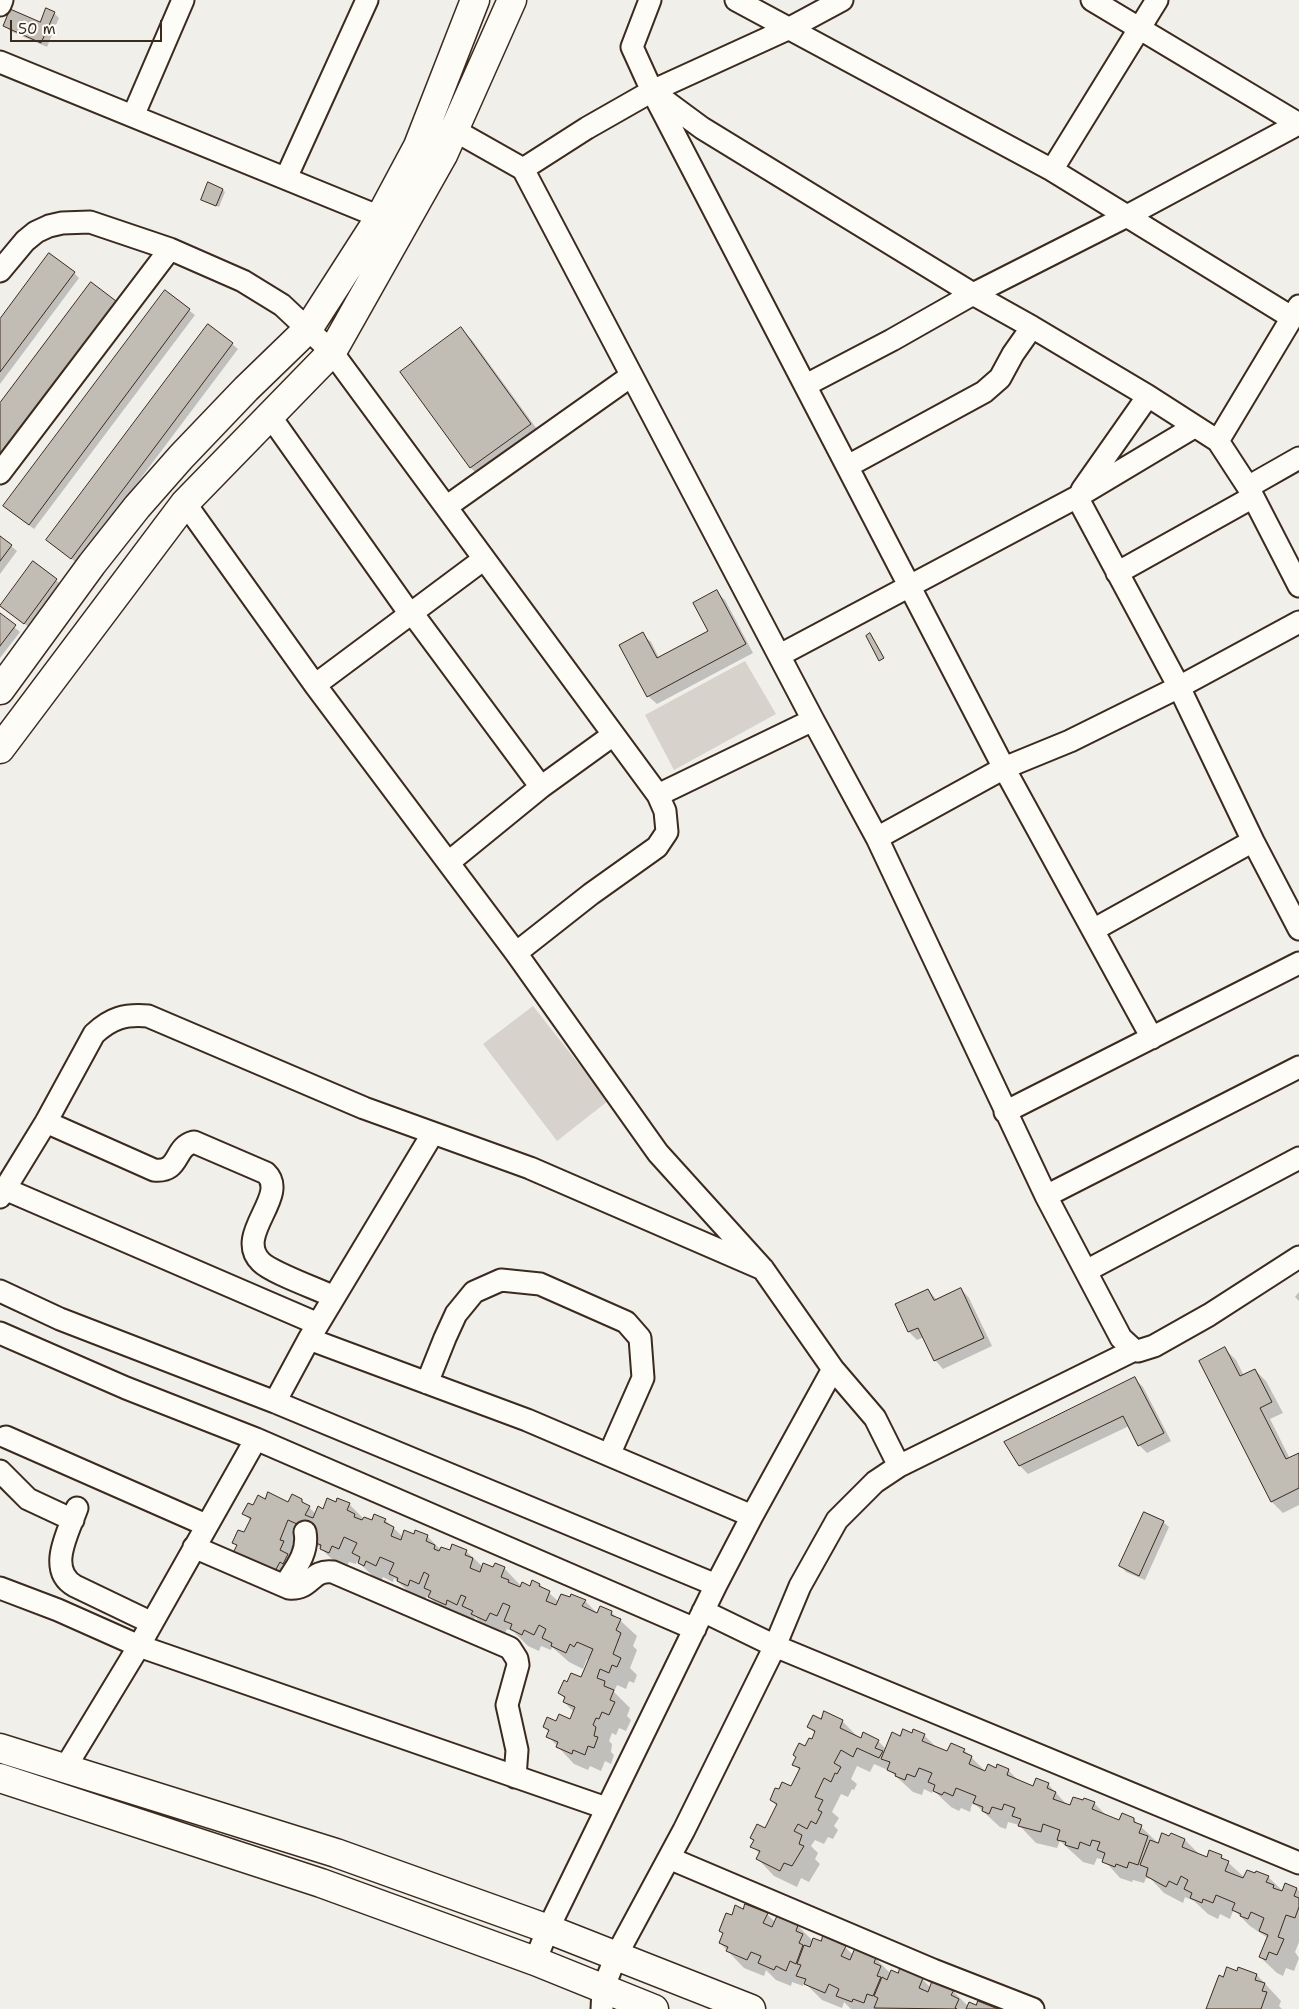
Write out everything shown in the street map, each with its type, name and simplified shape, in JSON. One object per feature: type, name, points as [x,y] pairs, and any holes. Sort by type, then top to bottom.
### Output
[{"type":"main road","points":[[0,690],[92,564],[137,507],[181,457],[246,389],[308,329],[380,216],[418,146],[475,0]]},
{"type":"main road","points":[[0,749],[185,504],[332,352],[443,156],[512,0]]},
{"type":"main road","points":[[0,1748],[336,1853],[548,1929],[751,2009]]},
{"type":"main road","points":[[0,1778],[312,1880],[535,1961],[603,1999],[654,2009]]},
{"type":"street","points":[[0,5],[2,0]]},
{"type":"street","points":[[133,116],[183,0]]},
{"type":"street","points":[[286,178],[367,0]]},
{"type":"street","points":[[650,0],[632,47],[652,91],[1004,768],[1152,1038]]},
{"type":"street","points":[[736,0],[1052,170],[1127,216],[1295,312],[1218,442]]},
{"type":"street","points":[[524,168],[587,128],[652,91],[790,28],[842,0]]},
{"type":"street","points":[[1092,0],[1298,124]]},
{"type":"street","points":[[1052,170],[1157,0]]},
{"type":"street","points":[[0,62],[380,216]]},
{"type":"street","points":[[652,91],[702,128],[973,294],[1148,396],[1218,442],[1250,492],[1299,586]]},
{"type":"street","points":[[806,385],[892,340],[973,294],[1127,216],[1298,124]]},
{"type":"street","points":[[454,130],[524,168],[631,376],[877,838],[1046,1196],[1121,1338],[1134,1350]]},
{"type":"street","points":[[0,271],[25,240],[49,226],[62,223],[90,222],[170,249],[243,281],[282,305],[332,352],[658,795],[665,811],[667,832],[657,847],[591,894],[516,953]]},
{"type":"street","points":[[0,473],[170,249]]},
{"type":"street","points":[[848,466],[984,392],[1000,378],[1013,354],[1032,327]]},
{"type":"street","points":[[446,507],[631,376]]},
{"type":"street","points":[[1078,496],[1148,396]]},
{"type":"street","points":[[270,416],[410,614],[418,621],[541,788]]},
{"type":"street","points":[[780,655],[1078,496],[1194,427]]},
{"type":"street","points":[[1117,573],[1250,492],[1299,458]]},
{"type":"street","points":[[1078,496],[1117,573],[1179,687],[1253,841],[1299,929]]},
{"type":"street","points":[[185,504],[314,685],[516,953],[658,1153],[763,1269],[834,1369],[875,1418],[899,1466]]},
{"type":"street","points":[[314,685],[484,559]]},
{"type":"street","points":[[877,838],[1004,768],[1070,741],[1179,687],[1299,622]]},
{"type":"street","points":[[658,795],[813,720]]},
{"type":"street","points":[[448,862],[541,788],[613,735]]},
{"type":"street","points":[[1094,930],[1253,841]]},
{"type":"street","points":[[1005,1112],[1299,964]]},
{"type":"street","points":[[752,1516],[527,1420],[427,1383],[3,1193],[46,1122],[94,1034],[105,1024],[119,1017],[133,1014],[148,1016],[162,1021],[364,1108],[530,1168],[763,1269]]},
{"type":"street","points":[[1046,1196],[1299,1067]]},
{"type":"street","points":[[46,1122],[154,1170],[159,1171],[170,1168],[182,1148],[194,1142],[266,1173],[272,1180],[272,1190],[253,1238],[254,1252],[257,1258],[267,1267],[334,1297]]},
{"type":"street","points":[[275,1402],[313,1331],[434,1133]]},
{"type":"street","points":[[1086,1271],[1299,1158]]},
{"type":"street","points":[[603,1999],[616,1956],[669,1858],[776,1646],[800,1586],[837,1520],[875,1482],[899,1466],[1134,1350],[1138,1351],[1154,1346],[1175,1336],[1299,1257]]},
{"type":"street","points":[[427,1383],[456,1314],[474,1292],[501,1280],[540,1284],[626,1322],[640,1338],[644,1378],[609,1455]]},
{"type":"street","points":[[0,1291],[60,1319],[275,1402],[716,1585]]},
{"type":"street","points":[[0,1333],[126,1388],[256,1439],[699,1620],[776,1646],[1299,1863]]},
{"type":"street","points":[[535,1961],[548,1929],[606,1808],[716,1585],[834,1369]]},
{"type":"street","points":[[6,1437],[206,1525]]},
{"type":"street","points":[[65,1768],[139,1646],[256,1439]]},
{"type":"street","points":[[0,1471],[28,1499],[75,1514],[60,1559],[59,1565],[64,1578],[75,1586],[152,1622]]},
{"type":"street","points":[[284,1586],[304,1552],[307,1539],[306,1532]]},
{"type":"street","points":[[194,1547],[284,1586],[300,1588],[317,1574],[333,1572],[510,1648],[517,1659],[518,1665],[507,1705],[516,1744],[515,1777]]},
{"type":"street","points":[[0,1588],[58,1610],[139,1646],[606,1808]]},
{"type":"street","points":[[669,1858],[934,1970],[1033,2009]]},
{"type":"shaded area","points":[[745,661],[776,714],[674,770],[645,715]]},
{"type":"shaded area","points":[[533,1006],[608,1101],[557,1141],[483,1044]]},
{"type":"building","points":[[46,8],[55,12],[41,43],[3,26],[10,9],[40,22]]},
{"type":"building","points":[[208,182],[223,189],[216,206],[201,200]]},
{"type":"building","points":[[49,253],[75,272],[0,372],[0,319]]},
{"type":"building","points":[[91,282],[116,301],[0,455],[0,403]]},
{"type":"building","points":[[165,290],[190,309],[29,525],[3,506]]},
{"type":"building","points":[[208,324],[233,343],[71,559],[46,540]]},
{"type":"building","points":[[461,327],[531,424],[470,468],[400,372]]},
{"type":"building","points":[[0,536],[12,545],[0,561]]},
{"type":"building","points":[[33,561],[57,579],[24,624],[0,606]]},
{"type":"building","points":[[717,590],[746,644],[647,697],[619,645],[643,632],[657,658],[708,631],[693,603]]},
{"type":"building","points":[[0,613],[16,625],[0,646]]},
{"type":"building","points":[[870,633],[884,658],[879,661],[866,636]]},
{"type":"building","points":[[961,1288],[984,1338],[934,1361],[918,1328],[908,1332],[895,1304],[928,1289],[934,1300]]},
{"type":"building","points":[[1225,1347],[1240,1376],[1255,1369],[1272,1402],[1260,1408],[1286,1459],[1299,1453],[1299,1488],[1271,1502],[1199,1361]]},
{"type":"building","points":[[1135,1377],[1164,1433],[1138,1446],[1123,1416],[1019,1466],[1004,1442]]},
{"type":"building","points":[[268,1492],[288,1502],[292,1494],[302,1499],[302,1502],[310,1506],[305,1515],[313,1518],[318,1506],[323,1509],[327,1498],[336,1502],[337,1498],[350,1503],[347,1510],[355,1514],[354,1517],[362,1520],[364,1517],[372,1520],[374,1514],[386,1519],[384,1522],[394,1527],[391,1536],[401,1540],[404,1530],[414,1534],[415,1530],[428,1535],[426,1541],[435,1545],[434,1549],[439,1551],[441,1547],[450,1550],[452,1544],[467,1550],[465,1555],[473,1558],[470,1568],[480,1572],[483,1563],[493,1567],[495,1563],[505,1567],[501,1577],[509,1580],[508,1582],[520,1587],[522,1582],[530,1586],[532,1580],[550,1591],[546,1601],[556,1605],[561,1594],[570,1597],[571,1594],[586,1600],[582,1606],[597,1613],[600,1606],[612,1611],[611,1615],[621,1619],[616,1630],[621,1633],[613,1654],[621,1658],[617,1667],[612,1665],[609,1673],[600,1669],[597,1678],[605,1681],[604,1686],[614,1690],[610,1700],[615,1702],[609,1715],[602,1712],[599,1719],[596,1718],[593,1725],[596,1727],[594,1736],[598,1737],[594,1748],[588,1746],[585,1755],[573,1750],[572,1754],[556,1747],[558,1742],[546,1737],[549,1730],[543,1727],[547,1717],[556,1721],[559,1714],[570,1719],[575,1707],[563,1702],[565,1697],[558,1693],[564,1680],[567,1682],[571,1673],[581,1677],[593,1649],[577,1642],[574,1647],[570,1644],[566,1653],[551,1646],[552,1643],[542,1638],[546,1629],[539,1625],[534,1635],[524,1630],[522,1635],[510,1629],[512,1624],[504,1621],[510,1606],[503,1603],[497,1616],[490,1613],[486,1621],[471,1614],[473,1611],[462,1606],[466,1597],[461,1595],[457,1605],[447,1600],[446,1605],[428,1597],[431,1591],[424,1588],[429,1575],[424,1572],[419,1584],[410,1580],[408,1586],[397,1581],[398,1578],[389,1574],[394,1563],[380,1557],[376,1566],[366,1561],[364,1566],[358,1563],[360,1557],[352,1553],[357,1543],[344,1537],[339,1549],[332,1546],[329,1553],[320,1549],[321,1545],[311,1541],[315,1532],[288,1520],[280,1540],[284,1541],[280,1550],[288,1554],[283,1564],[280,1562],[275,1571],[233,1553],[237,1545],[232,1543],[238,1530],[244,1532],[251,1518],[242,1514],[248,1503],[253,1505],[258,1495],[265,1499]]},
{"type":"building","points":[[1144,1512],[1164,1521],[1139,1576],[1119,1566]]},
{"type":"building","points":[[824,1711],[843,1720],[840,1728],[861,1738],[863,1732],[879,1740],[875,1748],[883,1751],[879,1758],[857,1748],[853,1757],[841,1750],[834,1763],[841,1767],[837,1774],[835,1773],[831,1782],[824,1778],[815,1797],[823,1800],[818,1810],[822,1812],[816,1824],[811,1821],[807,1829],[798,1824],[794,1831],[802,1835],[799,1844],[804,1846],[792,1866],[784,1863],[780,1871],[756,1859],[760,1851],[750,1847],[754,1840],[750,1838],[757,1824],[765,1828],[777,1804],[770,1800],[775,1788],[779,1789],[782,1782],[791,1786],[800,1768],[792,1765],[796,1757],[793,1755],[799,1743],[805,1746],[809,1738],[812,1739],[815,1731],[807,1727],[813,1715],[821,1719]]},
{"type":"building","points":[[903,1729],[912,1733],[913,1729],[925,1734],[922,1741],[947,1751],[951,1743],[965,1749],[963,1752],[972,1756],[969,1764],[985,1771],[988,1764],[996,1768],[997,1764],[1009,1769],[1007,1775],[1033,1786],[1036,1778],[1049,1783],[1047,1788],[1056,1792],[1053,1799],[1070,1805],[1073,1797],[1083,1800],[1084,1798],[1095,1802],[1092,1809],[1119,1820],[1122,1813],[1134,1818],[1134,1822],[1142,1825],[1139,1833],[1148,1836],[1138,1865],[1129,1862],[1127,1868],[1116,1864],[1115,1867],[1102,1862],[1105,1853],[1097,1850],[1100,1842],[1092,1840],[1090,1846],[1080,1842],[1078,1849],[1065,1845],[1066,1842],[1057,1840],[1060,1830],[1043,1824],[1041,1832],[1018,1826],[1021,1819],[1012,1816],[1015,1808],[1004,1804],[1002,1810],[992,1807],[989,1814],[982,1811],[983,1807],[973,1803],[976,1796],[956,1788],[953,1796],[944,1792],[942,1795],[933,1791],[935,1785],[928,1782],[932,1773],[919,1768],[915,1777],[907,1774],[905,1780],[895,1776],[896,1774],[887,1770],[890,1762],[881,1759],[892,1732],[900,1736]]},
{"type":"building","points":[[1162,1833],[1169,1836],[1171,1833],[1185,1839],[1182,1847],[1207,1857],[1209,1850],[1222,1855],[1221,1858],[1229,1861],[1225,1871],[1243,1878],[1247,1870],[1255,1873],[1256,1871],[1269,1876],[1266,1882],[1274,1885],[1273,1888],[1282,1891],[1285,1883],[1297,1888],[1294,1896],[1299,1898],[1299,1907],[1295,1918],[1286,1915],[1278,1937],[1284,1939],[1277,1955],[1269,1952],[1266,1960],[1259,1957],[1268,1935],[1259,1931],[1264,1918],[1251,1912],[1248,1919],[1240,1916],[1241,1914],[1232,1910],[1235,1903],[1216,1895],[1213,1903],[1203,1899],[1202,1903],[1190,1898],[1192,1893],[1184,1889],[1188,1880],[1181,1876],[1177,1885],[1169,1881],[1166,1887],[1146,1876],[1148,1868],[1140,1865],[1150,1840],[1158,1843]]},
{"type":"building","points":[[745,1904],[768,1913],[763,1923],[772,1927],[777,1916],[798,1925],[796,1931],[803,1934],[799,1943],[803,1945],[796,1964],[790,1961],[786,1971],[776,1966],[774,1970],[758,1963],[761,1956],[751,1952],[747,1960],[726,1951],[728,1947],[719,1943],[723,1933],[719,1931],[726,1913],[732,1915],[735,1905],[743,1909]]},
{"type":"building","points":[[823,1936],[846,1946],[841,1956],[850,1960],[855,1948],[876,1957],[874,1963],[881,1966],[877,1976],[881,1977],[873,1996],[867,1994],[864,2003],[853,1999],[852,2002],[836,1996],[839,1989],[829,1984],[825,1993],[804,1984],[806,1979],[796,1976],[801,1965],[797,1964],[804,1945],[810,1947],[813,1938],[821,1941]]},
{"type":"building","points":[[1227,1967],[1237,1971],[1238,1967],[1257,1974],[1255,1980],[1265,1983],[1262,1991],[1267,1992],[1261,2009],[1206,2009],[1219,1975],[1223,1977]]},
{"type":"building","points":[[900,1968],[923,1978],[919,1988],[928,1992],[932,1981],[954,1990],[951,1995],[959,1999],[955,2008],[957,2009],[874,2008],[878,1998],[874,1996],[882,1977],[887,1980],[891,1970],[898,1973]]},
{"type":"building","points":[[978,2001],[998,2009],[966,2009],[969,2002],[976,2005]]}]
